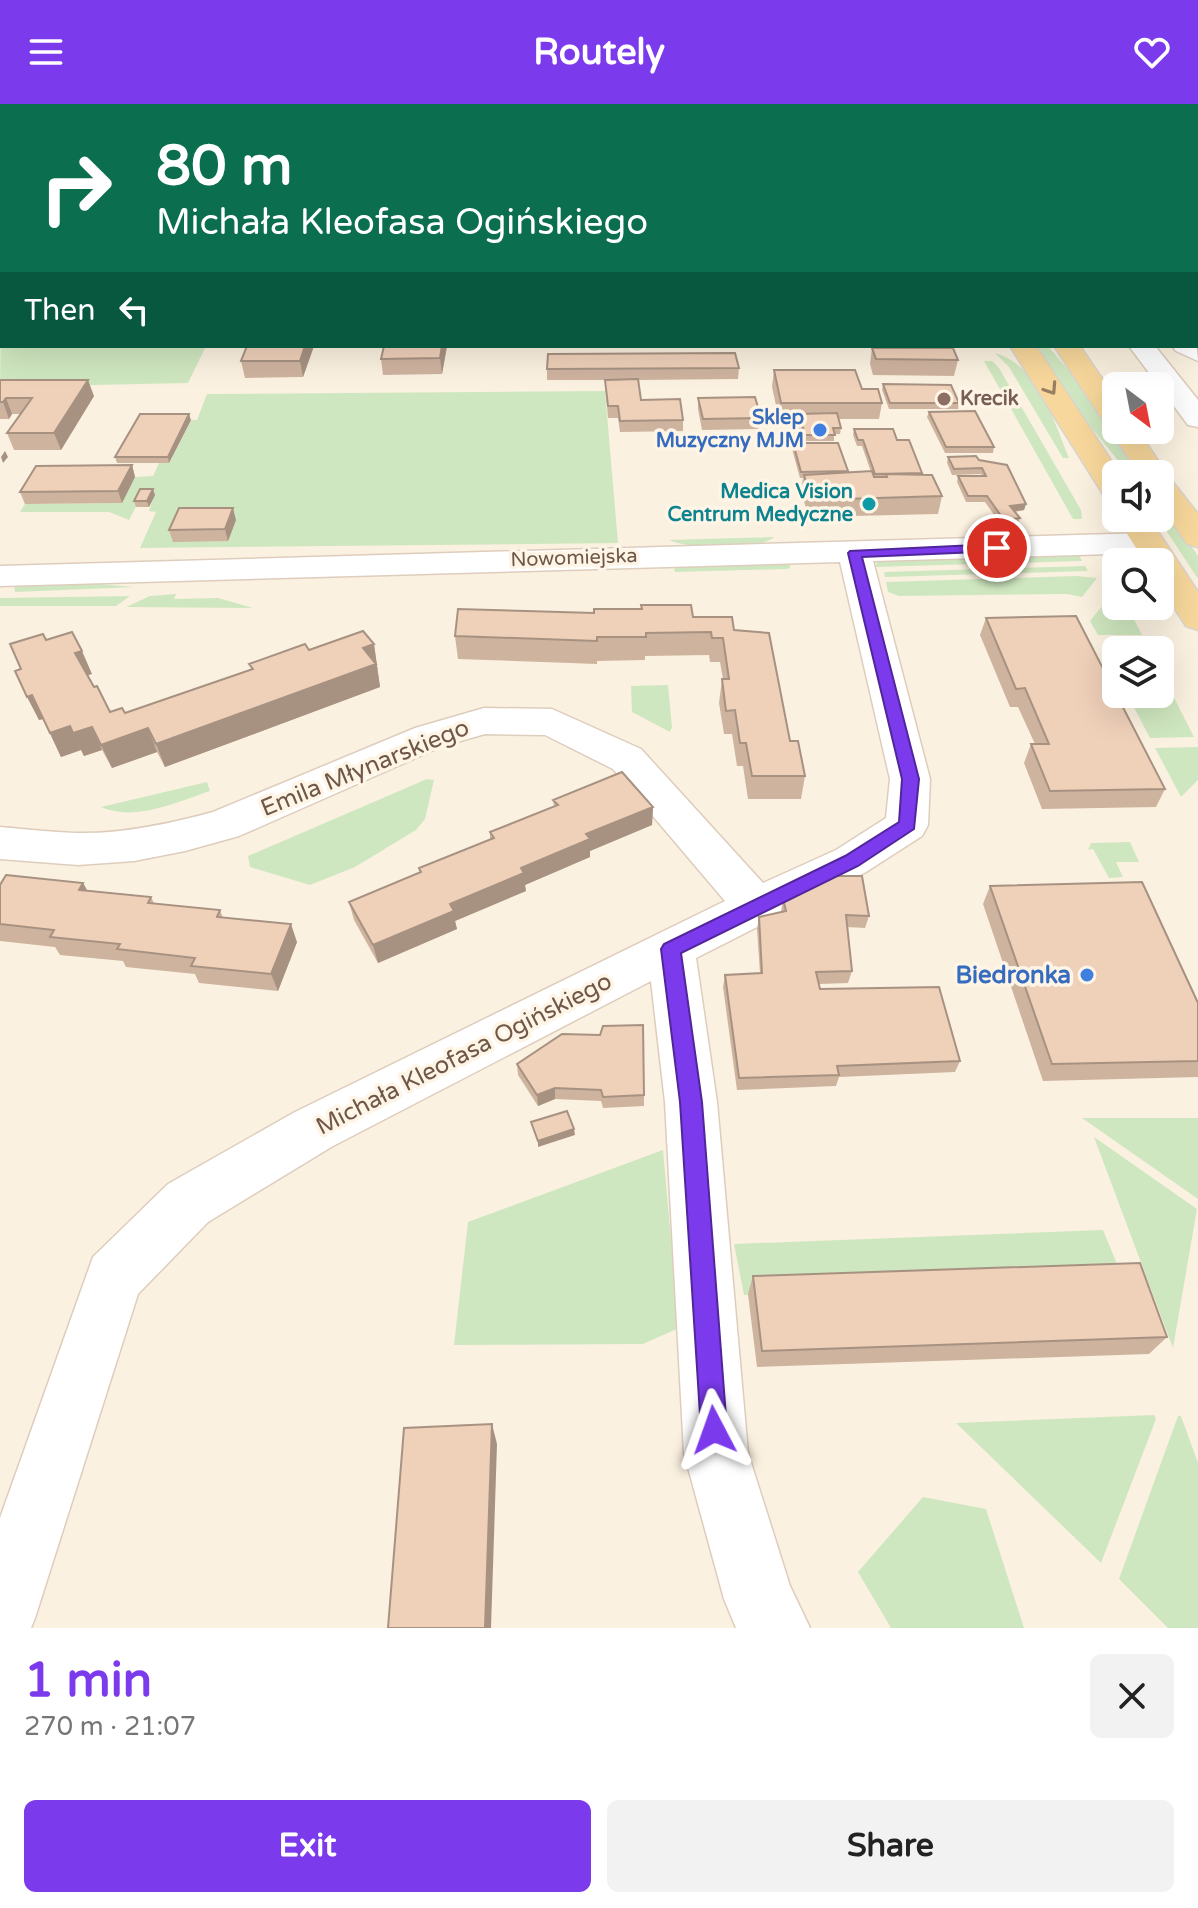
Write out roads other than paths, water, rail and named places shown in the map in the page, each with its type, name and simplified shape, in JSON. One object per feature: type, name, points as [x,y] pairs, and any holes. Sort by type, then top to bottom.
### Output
[{"type":"main road","points":[[1024,348],[1102,469]]},
{"type":"main road","points":[[1068,348],[1102,398]]},
{"type":"main road","points":[[1174,503],[1198,537]]},
{"type":"main road","points":[[1142,532],[1198,619]]},
{"type":"street","points":[[1144,348],[1198,419]]},
{"type":"street","name":"Nowomiejska","points":[[0,576],[854,553],[1116,532]]},
{"type":"street","name":"Michała Kleofasa Ogińskiego","points":[[0,1618],[114,1277],[188,1203],[314,1129],[851,861],[907,825],[910,779],[854,553]]},
{"type":"street","name":"Emila Młynarskiego","points":[[0,843],[78,849],[134,845],[185,835],[224,825],[429,737],[484,721],[552,722],[627,759],[756,906]]},
{"type":"street","points":[[671,949],[691,1102],[716,1453],[759,1599],[774,1628]]},
{"type":"place","name":"Krecik","points":[[944,399]]},
{"type":"place","name":"Sklep Muzyczny MJM","points":[[820,430]]},
{"type":"place","name":"Medica Vision Centrum Medyczne","points":[[869,504]]},
{"type":"place","name":"Biedronka","points":[[1087,975]]}]
